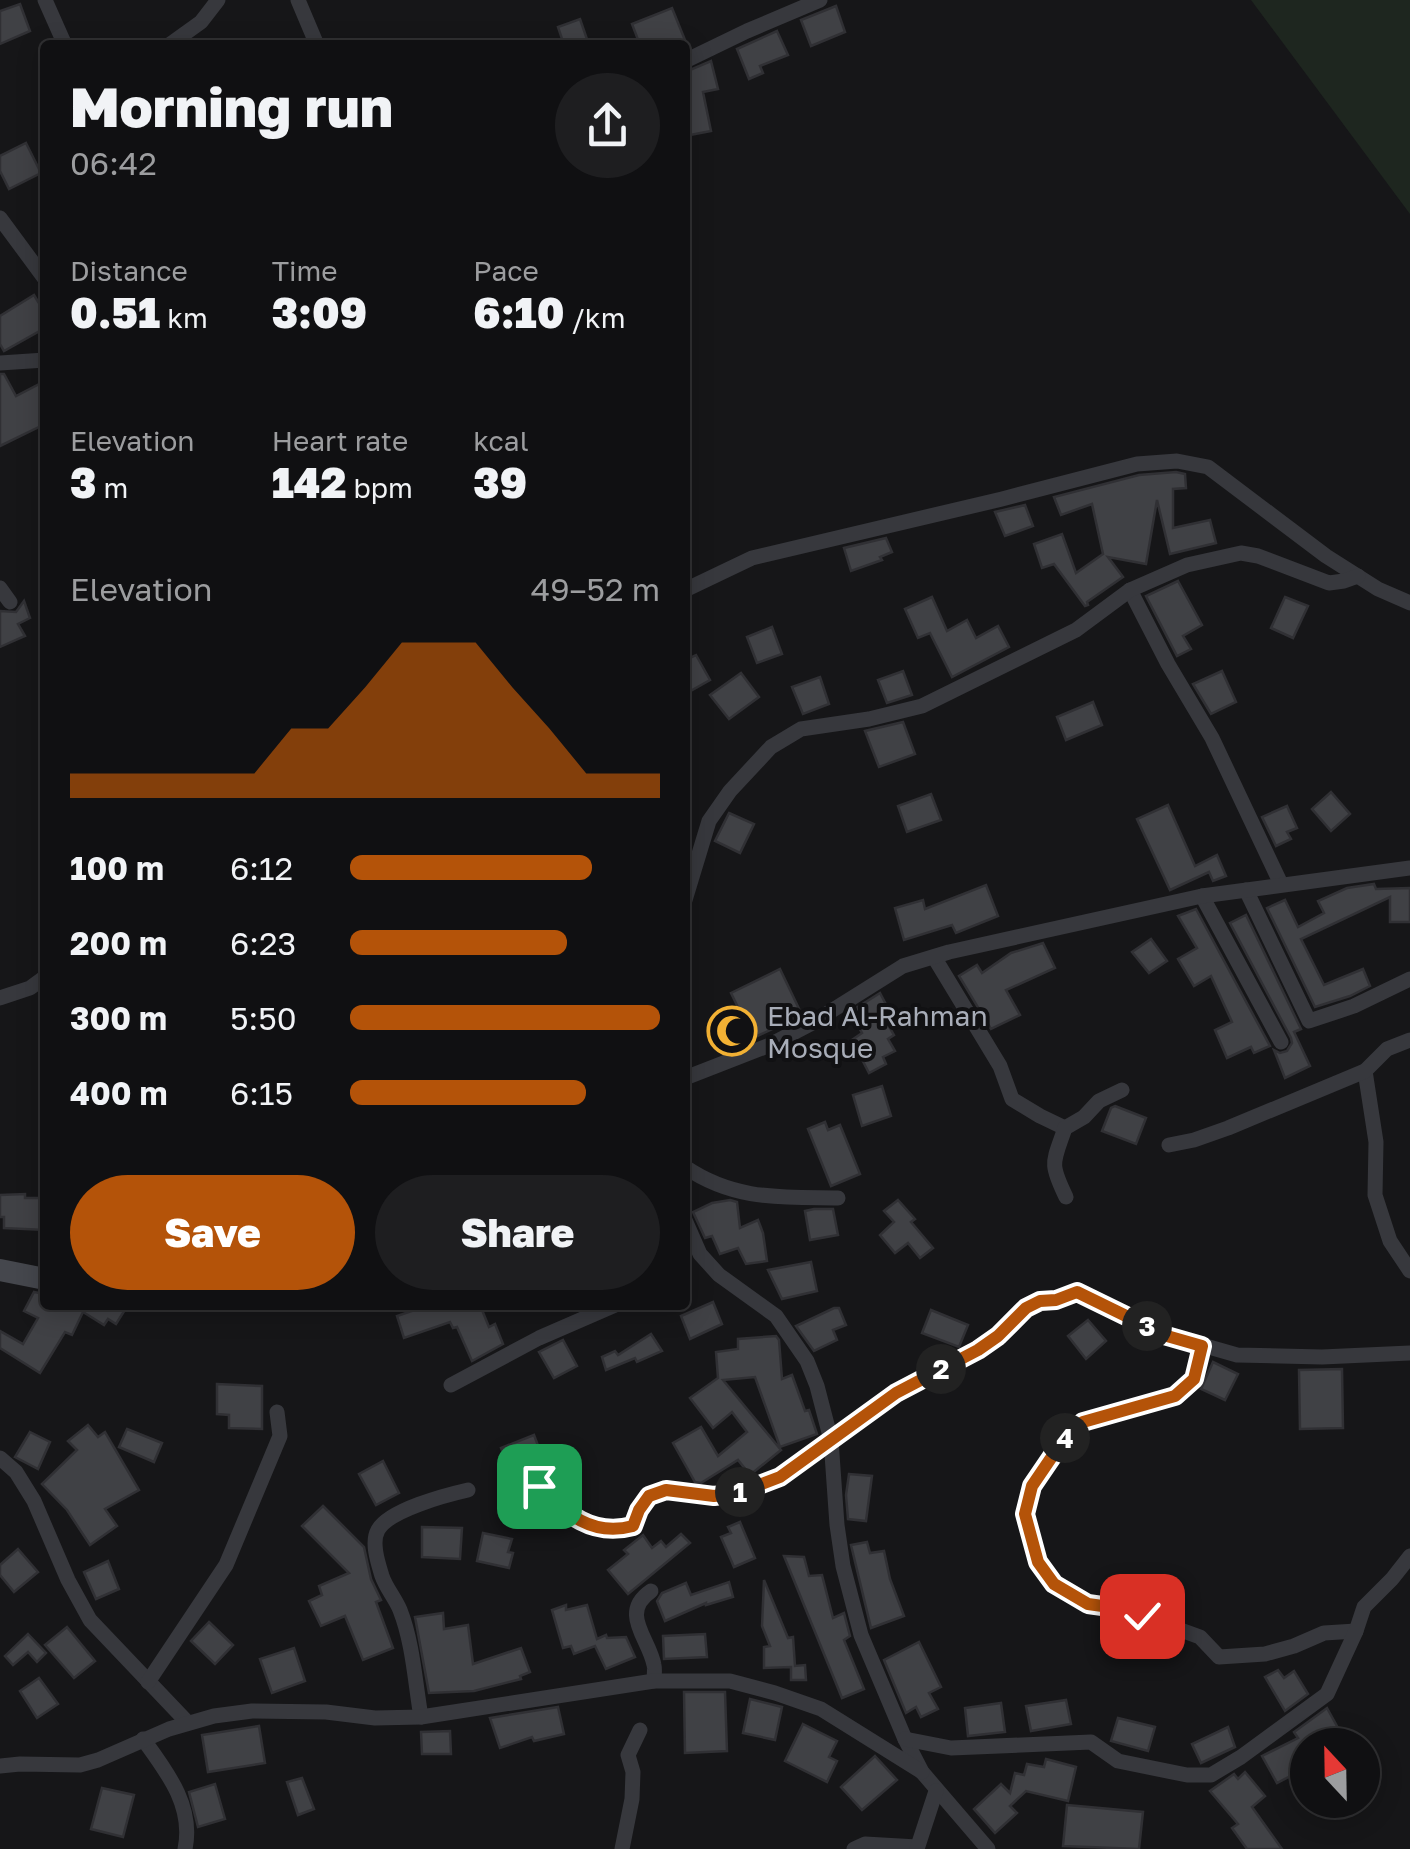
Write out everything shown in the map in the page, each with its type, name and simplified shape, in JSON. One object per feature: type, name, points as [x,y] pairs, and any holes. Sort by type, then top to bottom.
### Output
[{"type":"street","points":[[45,0],[63,40]]},
{"type":"street","points":[[175,40],[201,22],[218,0]]},
{"type":"street","points":[[298,0],[315,40]]},
{"type":"street","points":[[690,58],[820,0]]},
{"type":"street","points":[[0,218],[40,272]]},
{"type":"street","points":[[0,362],[40,360]]},
{"type":"street","points":[[690,588],[752,558],[1137,464],[1177,461],[1208,467],[1326,556],[1378,589],[1410,603]]},
{"type":"street","points":[[690,884],[709,821],[771,748],[800,729],[922,706],[1076,630],[1130,590],[1188,565],[1241,552],[1329,583],[1358,576]]},
{"type":"street","points":[[1130,590],[1212,738],[1280,884]]},
{"type":"street","points":[[690,1076],[770,1046],[904,966],[934,956],[1202,896],[1410,868]]},
{"type":"street","points":[[1246,890],[1310,1022],[1410,979]]},
{"type":"street","points":[[1202,896],[1281,1042]]},
{"type":"street","points":[[934,956],[1000,1066],[1012,1099],[1065,1128]]},
{"type":"street","points":[[0,998],[40,981]]},
{"type":"street","points":[[1170,1145],[1228,1128],[1366,1071],[1386,1050],[1410,1040]]},
{"type":"street","points":[[1366,1071],[1376,1142],[1375,1195],[1390,1241],[1410,1271]]},
{"type":"street","points":[[1066,1196],[1053,1162],[1065,1128],[1084,1117],[1099,1101],[1122,1090]]},
{"type":"street","points":[[690,1169],[755,1196],[838,1198]]},
{"type":"street","points":[[690,1249],[776,1316],[807,1361],[831,1440],[837,1525],[862,1635],[922,1772],[988,1849]]},
{"type":"street","points":[[0,1270],[40,1278]]},
{"type":"street","points":[[539,1486],[562,1510],[598,1529],[616,1531],[633,1526],[649,1496],[666,1490],[714,1496],[738,1493],[802,1464],[896,1393],[978,1350],[1026,1308],[1077,1292],[1167,1336],[1237,1355],[1322,1357],[1410,1352]]},
{"type":"street","points":[[452,1385],[538,1338],[603,1310]]},
{"type":"street","points":[[1175,1396],[1194,1379],[1202,1346]]},
{"type":"street","points":[[148,1682],[226,1565],[280,1436],[277,1412]]},
{"type":"street","points":[[0,1458],[16,1472],[34,1501],[90,1620],[188,1723]]},
{"type":"street","points":[[421,1717],[400,1610],[382,1578],[374,1541],[378,1528],[405,1510],[468,1490]]},
{"type":"street","points":[[905,1739],[951,1748],[1090,1742],[1118,1761],[1186,1775],[1211,1775],[1327,1694],[1364,1607],[1410,1556]]},
{"type":"street","points":[[651,1591],[640,1599],[636,1610],[638,1626],[655,1665],[654,1681]]},
{"type":"street","points":[[1142,1616],[1200,1637],[1219,1657],[1265,1654],[1324,1633],[1356,1631]]},
{"type":"street","points":[[0,1766],[80,1765],[188,1723],[252,1711],[421,1717],[654,1681],[730,1681],[821,1709],[922,1772]]},
{"type":"street","points":[[622,1849],[632,1799],[628,1755],[640,1730]]},
{"type":"street","points":[[143,1738],[175,1784],[188,1831],[184,1849]]},
{"type":"street","points":[[854,1849],[865,1844],[917,1848],[936,1791]]},
{"type":"path","points":[[1142,1616],[1088,1604],[1054,1584],[1038,1562],[1025,1514],[1032,1486],[1064,1439],[1083,1422],[1175,1396]]},
{"type":"shaded area","points":[[1251,0],[1410,0],[1410,214]]},
{"type":"building","points":[[20,4],[30,31],[0,44],[0,11]]},
{"type":"building","points":[[836,6],[845,32],[811,46],[801,20]]},
{"type":"building","points":[[672,8],[685,40],[638,40],[632,24]]},
{"type":"building","points":[[580,19],[587,40],[562,40],[558,27]]},
{"type":"building","points":[[777,31],[788,55],[760,66],[763,73],[749,79],[737,49]]},
{"type":"building","points":[[711,61],[718,89],[703,92],[711,131],[690,135],[690,70]]},
{"type":"building","points":[[26,143],[40,174],[9,189],[0,171],[0,156]]},
{"type":"building","points":[[34,295],[40,305],[40,331],[4,351],[0,344],[0,316]]},
{"type":"building","points":[[0,374],[4,374],[16,396],[40,384],[40,426],[0,446]]},
{"type":"building","points":[[1185,474],[1186,488],[1173,489],[1173,528],[1210,520],[1216,543],[1170,554],[1157,500],[1146,564],[1108,557],[1123,577],[1088,605],[1054,564],[1042,568],[1034,544],[1062,534],[1076,573],[1103,554],[1092,504],[1061,515],[1054,497],[1139,475]]},
{"type":"building","points":[[1025,505],[1033,526],[1005,536],[995,512]]},
{"type":"building","points":[[886,538],[892,552],[880,557],[882,560],[851,571],[844,548]]},
{"type":"building","points":[[1178,581],[1202,625],[1183,636],[1191,649],[1177,656],[1146,596]]},
{"type":"building","points":[[932,597],[947,631],[967,620],[976,638],[998,626],[1009,647],[952,677],[930,633],[918,638],[905,609]]},
{"type":"building","points":[[1285,597],[1308,606],[1293,638],[1271,628]]},
{"type":"building","points":[[24,601],[30,618],[18,624],[25,636],[0,647],[0,611],[16,612]]},
{"type":"building","points":[[772,627],[782,654],[757,663],[747,637]]},
{"type":"building","points":[[696,655],[710,680],[690,691],[690,658]]},
{"type":"building","points":[[903,671],[912,695],[887,703],[878,680]]},
{"type":"building","points":[[1222,671],[1236,702],[1211,714],[1193,684]]},
{"type":"building","points":[[741,673],[759,697],[729,719],[710,695]]},
{"type":"building","points":[[820,677],[829,704],[803,714],[792,687]]},
{"type":"building","points":[[1093,702],[1102,725],[1066,740],[1057,717]]},
{"type":"building","points":[[903,722],[915,754],[879,767],[865,731]]},
{"type":"building","points":[[1331,792],[1350,814],[1331,831],[1312,809]]},
{"type":"building","points":[[931,794],[941,820],[907,832],[898,806]]},
{"type":"building","points":[[1168,805],[1195,866],[1217,855],[1226,876],[1213,881],[1209,872],[1170,890],[1137,819]]},
{"type":"building","points":[[1287,806],[1297,828],[1287,832],[1291,839],[1276,846],[1262,817]]},
{"type":"building","points":[[729,813],[754,824],[740,853],[715,841]]},
{"type":"building","points":[[1374,884],[1376,889],[1410,888],[1410,922],[1390,922],[1390,897],[1301,939],[1324,985],[1363,969],[1370,986],[1315,1007],[1267,908],[1285,900],[1298,927],[1324,913],[1318,901],[1347,888]]},
{"type":"building","points":[[986,885],[998,916],[956,933],[952,925],[904,940],[895,908],[923,900],[925,909]]},
{"type":"building","points":[[1196,909],[1270,1046],[1254,1053],[1251,1047],[1227,1058],[1215,1030],[1232,1022],[1211,976],[1194,986],[1178,959],[1197,948],[1178,916]]},
{"type":"building","points":[[1246,915],[1301,1029],[1294,1032],[1310,1066],[1285,1078],[1274,1050],[1287,1051],[1291,1038],[1230,923]]},
{"type":"building","points":[[1151,939],[1167,961],[1149,973],[1132,952]]},
{"type":"building","points":[[1043,943],[1055,968],[1006,990],[1020,1015],[991,1029],[959,976],[977,965],[982,973],[1011,953]]},
{"type":"building","points":[[780,969],[802,1015],[753,1038],[731,993]]},
{"type":"building","points":[[880,993],[890,1012],[883,1016],[894,1035],[888,1039],[895,1051],[883,1057],[886,1064],[869,1073],[852,1040],[862,1033],[850,1012]]},
{"type":"building","points":[[882,1086],[891,1116],[862,1126],[853,1095]]},
{"type":"building","points":[[1115,1106],[1146,1118],[1136,1144],[1102,1131]]},
{"type":"building","points":[[825,1122],[828,1130],[840,1125],[860,1174],[831,1186],[808,1129]]},
{"type":"building","points":[[0,1195],[40,1198],[40,1230],[4,1228]]},
{"type":"building","points":[[730,1200],[737,1202],[740,1228],[758,1220],[767,1261],[746,1264],[738,1248],[720,1254],[712,1236],[705,1238],[693,1212]]},
{"type":"building","points":[[898,1200],[933,1248],[920,1258],[908,1243],[895,1253],[880,1235],[894,1222],[884,1211]]},
{"type":"building","points":[[833,1209],[838,1235],[810,1240],[805,1211]]},
{"type":"building","points":[[811,1262],[817,1291],[782,1299],[768,1270]]},
{"type":"building","points":[[34,1292],[40,1293],[40,1310],[125,1310],[116,1324],[108,1319],[104,1325],[83,1312],[72,1335],[65,1332],[40,1373],[0,1348],[0,1331],[23,1344],[38,1318],[24,1311]]},
{"type":"building","points":[[713,1302],[722,1324],[690,1339],[681,1316]]},
{"type":"building","points":[[839,1308],[846,1325],[833,1330],[837,1340],[814,1351],[796,1326]]},
{"type":"building","points":[[414,1310],[482,1310],[489,1327],[495,1324],[503,1344],[472,1361],[457,1327],[453,1328],[450,1322],[404,1338],[397,1316]]},
{"type":"building","points":[[931,1310],[968,1325],[959,1347],[922,1333]]},
{"type":"building","points":[[1088,1320],[1106,1341],[1086,1359],[1068,1336]]},
{"type":"building","points":[[651,1334],[662,1351],[606,1370],[602,1357],[615,1351],[618,1355]]},
{"type":"building","points":[[776,1336],[782,1379],[792,1375],[817,1434],[780,1447],[755,1377],[723,1380],[781,1450],[750,1475],[738,1460],[701,1483],[695,1482],[673,1443],[701,1427],[718,1456],[747,1432],[732,1412],[713,1428],[690,1398],[718,1378],[716,1352],[738,1349],[738,1339]]},
{"type":"building","points":[[563,1340],[577,1366],[554,1378],[539,1352]]},
{"type":"building","points":[[1213,1362],[1238,1374],[1225,1400],[1201,1389]]},
{"type":"building","points":[[1342,1369],[1343,1428],[1300,1429],[1299,1370]]},
{"type":"building","points":[[217,1384],[262,1386],[262,1429],[229,1428],[229,1415],[217,1414]]},
{"type":"building","points":[[88,1425],[98,1437],[105,1432],[139,1490],[105,1509],[117,1526],[90,1545],[67,1510],[42,1484],[77,1450],[68,1441]]},
{"type":"building","points":[[127,1429],[162,1443],[154,1462],[119,1447]]},
{"type":"building","points":[[30,1432],[50,1442],[38,1469],[15,1457]]},
{"type":"building","points":[[534,1435],[547,1469],[514,1481],[501,1448]]},
{"type":"building","points":[[383,1461],[399,1493],[376,1505],[359,1474]]},
{"type":"building","points":[[849,1474],[872,1476],[866,1521],[848,1519]]},
{"type":"building","points":[[323,1506],[364,1547],[371,1579],[381,1600],[376,1602],[393,1648],[363,1660],[345,1616],[321,1626],[309,1601],[322,1595],[319,1586],[349,1573],[302,1526]]},
{"type":"building","points":[[740,1522],[755,1558],[734,1567],[721,1537],[731,1533],[728,1527]]},
{"type":"building","points":[[422,1527],[462,1528],[460,1559],[422,1557]]},
{"type":"building","points":[[483,1533],[512,1539],[509,1568],[477,1561]]},
{"type":"building","points":[[681,1534],[690,1543],[628,1594],[608,1570],[643,1535],[652,1548],[661,1541],[666,1547]]},
{"type":"building","points":[[867,1542],[870,1553],[884,1551],[904,1616],[871,1628],[851,1545]]},
{"type":"building","points":[[18,1549],[38,1572],[14,1592],[0,1575],[0,1565]]},
{"type":"building","points":[[784,1556],[804,1557],[809,1576],[822,1575],[833,1618],[844,1613],[850,1636],[844,1640],[864,1689],[842,1698]]},
{"type":"building","points":[[108,1561],[119,1589],[96,1599],[84,1572]]},
{"type":"building","points":[[764,1580],[788,1638],[793,1637],[795,1666],[805,1665],[806,1680],[791,1680],[791,1667],[764,1668],[764,1647],[770,1646],[762,1626]]},
{"type":"building","points":[[729,1582],[733,1597],[706,1603],[665,1621],[657,1601],[662,1593],[686,1583],[691,1595]]},
{"type":"building","points":[[566,1605],[566,1610],[587,1605],[597,1639],[606,1635],[626,1637],[635,1657],[606,1669],[595,1646],[574,1654],[571,1646],[563,1648],[552,1610]]},
{"type":"building","points":[[443,1613],[444,1629],[468,1625],[473,1664],[521,1648],[530,1672],[521,1679],[474,1691],[429,1693],[415,1617]]},
{"type":"building","points":[[209,1622],[233,1645],[215,1664],[191,1641]]},
{"type":"building","points":[[67,1627],[95,1661],[74,1678],[45,1645]]},
{"type":"building","points":[[28,1634],[46,1653],[37,1662],[28,1652],[13,1665],[5,1656]]},
{"type":"building","points":[[705,1634],[707,1657],[664,1659],[663,1636]]},
{"type":"building","points":[[919,1642],[941,1687],[929,1693],[938,1709],[921,1717],[916,1707],[906,1713],[884,1660]]},
{"type":"building","points":[[294,1648],[305,1681],[272,1693],[260,1659]]},
{"type":"building","points":[[1278,1670],[1284,1678],[1294,1671],[1308,1694],[1285,1711],[1265,1677]]},
{"type":"building","points":[[39,1678],[58,1704],[37,1718],[20,1691]]},
{"type":"building","points":[[684,1692],[725,1692],[727,1751],[685,1753]]},
{"type":"building","points":[[750,1699],[782,1707],[775,1740],[743,1733]]},
{"type":"building","points":[[1066,1700],[1071,1724],[1031,1731],[1026,1706]]},
{"type":"building","points":[[1001,1703],[1005,1732],[968,1736],[965,1708]]},
{"type":"building","points":[[558,1707],[564,1734],[534,1741],[532,1737],[500,1748],[490,1718]]},
{"type":"building","points":[[1327,1708],[1338,1728],[1300,1728]]},
{"type":"building","points":[[1118,1718],[1155,1727],[1148,1751],[1111,1741]]},
{"type":"building","points":[[803,1724],[837,1741],[829,1757],[837,1761],[827,1782],[785,1761]]},
{"type":"building","points":[[259,1726],[265,1763],[208,1772],[202,1735]]},
{"type":"building","points":[[1228,1727],[1235,1747],[1201,1763],[1192,1744]]},
{"type":"building","points":[[450,1731],[451,1754],[422,1754],[421,1732]]},
{"type":"building","points":[[1290,1742],[1290,1776],[1277,1783],[1262,1756]]},
{"type":"building","points":[[875,1756],[897,1780],[862,1810],[841,1787]]},
{"type":"building","points":[[1046,1759],[1076,1767],[1068,1801],[1026,1791],[1010,1806],[1017,1813],[995,1833],[974,1809],[1001,1784],[1010,1793],[1015,1773],[1024,1775],[1027,1764],[1044,1767]]},
{"type":"building","points":[[1245,1772],[1265,1796],[1252,1807],[1282,1849],[1247,1849],[1232,1828],[1238,1824],[1210,1791],[1234,1774],[1238,1779]]},
{"type":"building","points":[[302,1778],[314,1809],[298,1815],[287,1782]]},
{"type":"building","points":[[215,1784],[225,1819],[198,1827],[189,1792]]},
{"type":"building","points":[[102,1788],[134,1795],[123,1837],[91,1829]]},
{"type":"building","points":[[1067,1805],[1143,1812],[1139,1849],[1063,1846]]},
{"type":"place","name":"Ebad Al-Rahman Mosque","points":[[732,1031]]},
{"type":"route","points":[[539,1486],[562,1510],[598,1529],[616,1531],[633,1526],[649,1496],[666,1490],[714,1496],[756,1487],[802,1464],[896,1393],[978,1350],[1026,1308],[1077,1292],[1167,1336],[1202,1346],[1194,1379],[1175,1396],[1083,1422],[1064,1439],[1032,1486],[1025,1514],[1038,1562],[1054,1584],[1088,1604],[1142,1616]]}]
